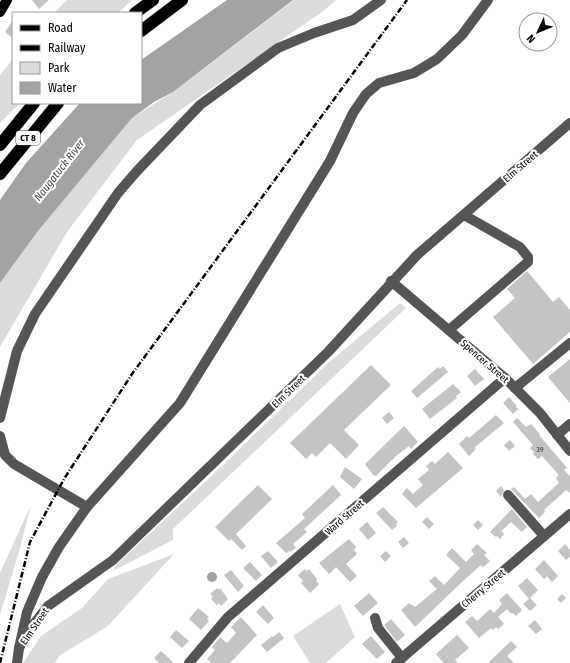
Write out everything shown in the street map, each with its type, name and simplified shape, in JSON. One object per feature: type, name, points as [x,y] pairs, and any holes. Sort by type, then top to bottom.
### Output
[{"type":"highway","points":[[136,12],[153,0]]},
{"type":"highway","points":[[142,30],[182,0]]},
{"type":"highway","name":"CT 8","points":[[0,145],[33,104]]},
{"type":"highway","name":"CT 8","points":[[0,174],[57,104]]},
{"type":"main road","points":[[0,12],[7,0]]},
{"type":"street","points":[[0,418],[17,351],[35,314],[118,193],[137,171],[200,105],[278,48],[352,20],[382,0]]},
{"type":"street","points":[[19,648],[27,612],[42,577],[59,547],[87,507],[180,403],[330,161],[353,113],[366,94],[379,83],[414,73],[437,59],[462,35],[488,0]]},
{"type":"street","name":"Elm Street","points":[[16,663],[19,648],[29,630],[48,606],[113,560],[328,352],[391,281],[417,255],[570,123]]},
{"type":"street","points":[[449,330],[528,262],[528,257],[520,247],[464,215]]},
{"type":"street","name":"Spencer Street","points":[[391,281],[505,378],[570,450]]},
{"type":"street","points":[[515,388],[570,343]]},
{"type":"street","name":"Ward Street","points":[[189,663],[228,617],[505,378]]},
{"type":"street","points":[[557,435],[570,424]]},
{"type":"street","points":[[0,436],[6,455],[14,464],[87,507]]},
{"type":"street","points":[[508,495],[544,536]]},
{"type":"street","name":"Cherry Street","points":[[399,661],[570,514]]},
{"type":"street","points":[[375,618],[378,628],[399,661]]},
{"type":"green space","points":[[67,0],[132,0],[119,12],[55,12]]},
{"type":"green space","points":[[294,0],[336,0],[322,12],[137,140],[67,232],[0,347],[0,283],[38,231],[132,118],[173,92]]},
{"type":"green space","points":[[12,60],[12,104],[19,104],[0,123],[0,75]]},
{"type":"green space","points":[[400,303],[406,308],[173,529],[173,540],[113,571],[116,565],[221,467],[328,363]]},
{"type":"green space","points":[[31,505],[20,548],[0,615],[0,573]]},
{"type":"green space","points":[[174,554],[108,626],[59,656],[55,663],[23,663],[41,636],[82,608],[108,579]]},
{"type":"green space","points":[[340,604],[355,637],[326,663],[310,663],[293,636]]},
{"type":"water","name":"Naugatuck River","points":[[227,0],[293,0],[173,92],[154,102],[132,118],[38,231],[0,283],[0,200],[26,163],[79,104],[142,104],[142,59]]},
{"type":"water","points":[[210,572],[214,572],[216,573],[216,581],[210,582],[207,579],[207,575]]},
{"type":"building","points":[[32,0],[49,0],[39,9]]},
{"type":"building","points":[[12,22],[12,37],[5,32]]},
{"type":"building","points":[[527,271],[553,302],[559,297],[570,310],[570,332],[533,364],[493,317],[515,298],[507,289]]},
{"type":"building","points":[[570,359],[570,403],[548,377]]},
{"type":"building","points":[[371,365],[391,385],[344,430],[359,445],[346,459],[330,443],[316,457],[312,453],[306,459],[290,443]]},
{"type":"building","points":[[443,366],[448,372],[417,398],[411,391],[438,367],[440,369]]},
{"type":"building","points":[[475,369],[484,379],[475,386],[467,376]]},
{"type":"building","points":[[453,384],[461,392],[456,396],[457,398],[430,419],[422,409]]},
{"type":"building","points":[[509,397],[518,409],[513,414],[503,403]]},
{"type":"building","points":[[389,412],[394,418],[387,424],[382,418]]},
{"type":"building","points":[[496,415],[504,423],[474,448],[476,449],[469,456],[459,444],[467,436],[469,438]]},
{"type":"building","points":[[517,418],[526,427],[531,424],[567,468],[564,470],[570,476],[570,493],[566,490],[544,510],[545,512],[539,518],[511,489],[514,487],[525,499],[531,494],[538,502],[559,483],[556,478],[559,475],[542,456],[538,459],[533,454],[534,452],[530,448],[533,445],[513,422]]},
{"type":"building","points":[[404,426],[418,442],[411,449],[409,446],[396,456],[376,476],[373,475],[365,464]]},
{"type":"building","points":[[510,440],[515,446],[509,451],[504,445]]},
{"type":"building","points":[[448,452],[463,468],[416,508],[402,494],[407,488],[413,494],[423,485],[418,479],[429,470],[426,466],[432,461],[435,464]]},
{"type":"building","points":[[345,467],[362,479],[354,489],[340,477]]},
{"type":"building","points":[[258,485],[272,499],[236,534],[246,546],[242,550],[231,539],[229,541],[215,527]]},
{"type":"building","points":[[333,485],[341,495],[304,529],[307,532],[293,544],[296,548],[286,553],[276,543],[305,518],[302,514]]},
{"type":"building","points":[[501,486],[504,490],[501,497],[496,491]]},
{"type":"building","points":[[383,507],[398,522],[396,524],[397,526],[392,530],[376,513]]},
{"type":"building","points":[[512,509],[527,527],[522,532],[511,522],[501,531],[504,534],[500,539],[490,532]]},
{"type":"building","points":[[427,517],[434,524],[429,529],[422,522]]},
{"type":"building","points":[[478,520],[483,525],[478,530],[473,525]]},
{"type":"building","points":[[367,522],[376,533],[368,540],[359,529]]},
{"type":"building","points":[[404,537],[409,543],[403,548],[398,542]]},
{"type":"building","points":[[349,539],[356,547],[354,550],[357,554],[346,564],[357,576],[350,582],[336,567],[329,574],[319,563]]},
{"type":"building","points":[[477,544],[487,553],[484,555],[490,561],[483,567],[481,565],[415,627],[401,610],[409,603],[415,607],[437,589],[429,581],[435,576],[444,585],[460,568],[446,555],[452,548],[466,562],[474,554],[471,550]]},
{"type":"building","points":[[565,544],[570,550],[570,557],[566,560],[558,551]]},
{"type":"building","points":[[268,551],[278,562],[271,568],[261,556]]},
{"type":"building","points":[[386,551],[391,556],[385,562],[380,556]]},
{"type":"building","points":[[544,560],[558,576],[552,582],[547,576],[544,579],[535,569]]},
{"type":"building","points":[[250,562],[262,575],[256,581],[243,568]]},
{"type":"building","points":[[305,569],[307,571],[309,569],[319,584],[310,593],[301,583],[303,581],[298,575]]},
{"type":"building","points":[[231,570],[244,586],[238,592],[224,575]]},
{"type":"building","points":[[527,578],[538,590],[530,598],[537,605],[530,611],[523,604],[529,599],[518,586]]},
{"type":"building","points":[[217,588],[219,590],[220,588],[228,599],[221,606],[219,603],[217,605],[211,599],[213,597],[210,594]]},
{"type":"building","points":[[369,593],[378,603],[363,616],[354,606]]},
{"type":"building","points":[[507,593],[522,610],[516,616],[507,609],[498,617],[504,624],[498,629],[496,627],[493,630],[491,628],[479,638],[465,622],[472,616],[477,621],[490,609],[494,613],[502,604],[499,600]]},
{"type":"building","points":[[562,594],[566,598],[561,603],[557,599]]},
{"type":"building","points":[[263,605],[274,618],[268,624],[256,612]]},
{"type":"building","points":[[198,608],[209,617],[207,619],[209,621],[201,630],[189,619]]},
{"type":"building","points":[[241,617],[257,635],[230,663],[211,663],[207,659],[215,650],[212,647],[220,637],[227,643],[236,633],[231,627]]},
{"type":"building","points":[[391,619],[405,635],[397,642],[384,625]]},
{"type":"building","points":[[535,620],[542,629],[536,634],[528,626]]},
{"type":"building","points":[[176,630],[189,641],[182,648],[170,637]]},
{"type":"building","points":[[279,632],[284,638],[267,652],[261,645]]},
{"type":"building","points":[[457,635],[469,648],[455,660],[458,663],[444,663],[436,654]]},
{"type":"building","points":[[371,636],[385,652],[377,659],[362,644]]},
{"type":"building","points":[[511,641],[517,647],[507,656],[514,663],[488,663]]},
{"type":"building","points":[[161,651],[174,663],[159,663],[154,658]]},
{"type":"railway","points":[[0,663],[30,542],[64,479],[132,374],[407,0]]}]
